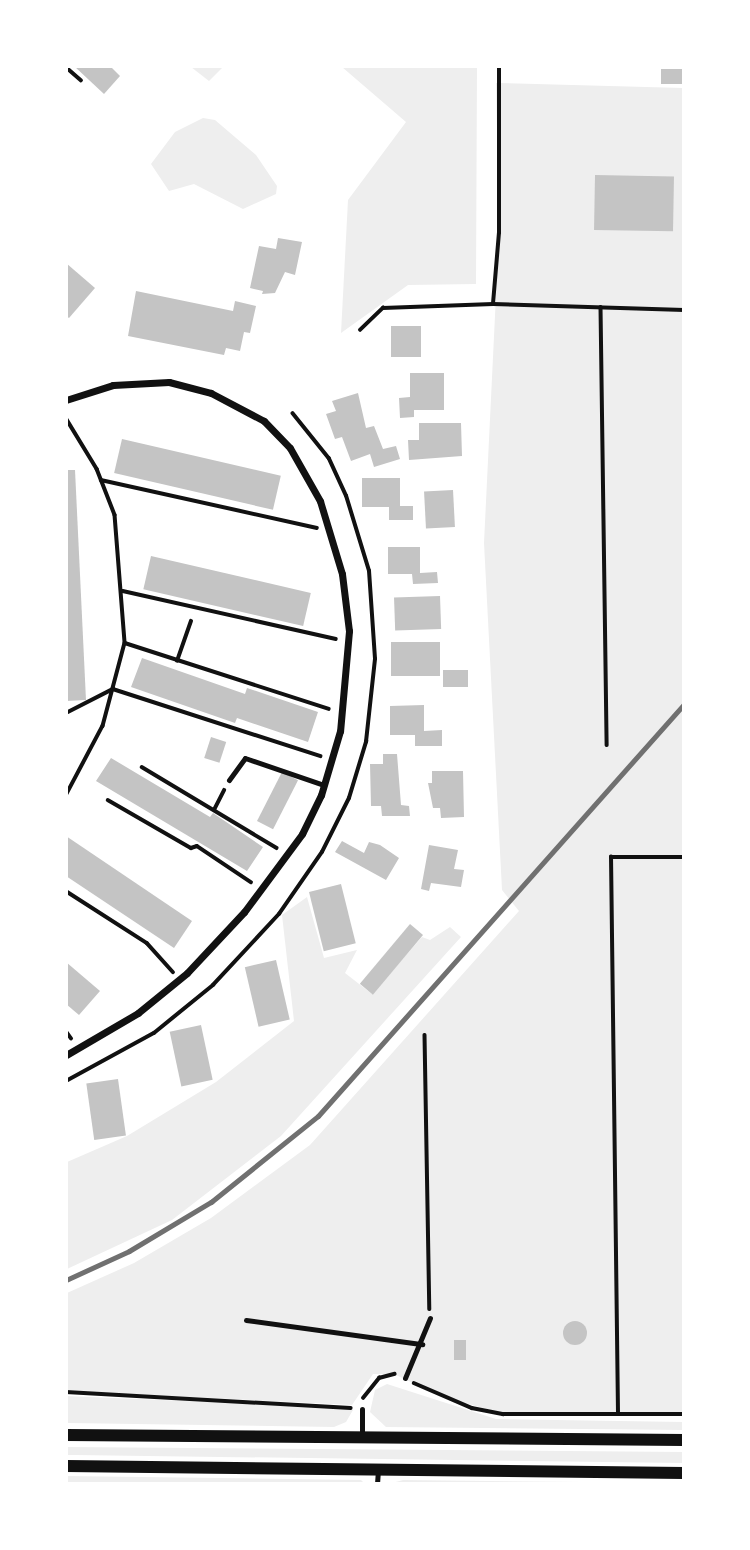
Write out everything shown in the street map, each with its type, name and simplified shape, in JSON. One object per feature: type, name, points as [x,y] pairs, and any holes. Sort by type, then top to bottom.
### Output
[{"type":"street","points":[[66,400],[140,381],[185,385],[236,403],[264,421],[290,447],[310,479],[330,527],[342,574],[349,642],[344,715],[333,760],[324,785],[288,854],[262,889],[180,979],[138,1013],[66,1055]]},
{"type":"street","points":[[66,1435],[684,1440]]},
{"type":"street","points":[[66,1466],[377,1477],[684,1473]]},
{"type":"lane","points":[[229,780],[245,758],[324,785]]},
{"type":"lane","points":[[405,1378],[422,1344],[430,1318]]},
{"type":"lane","points":[[246,1321],[422,1344]]},
{"type":"lane","points":[[362,1409],[362,1438]]},
{"type":"path","points":[[493,304],[499,233],[499,66]]},
{"type":"path","points":[[66,67],[81,80]]},
{"type":"path","points":[[360,330],[383,307],[493,304],[684,310]]},
{"type":"path","points":[[601,307],[607,745]]},
{"type":"path","points":[[66,418],[101,480],[114,515],[123,591],[125,643],[103,726],[66,796]]},
{"type":"path","points":[[101,480],[312,528],[330,527]]},
{"type":"path","points":[[123,591],[349,642]]},
{"type":"path","points":[[177,661],[191,621]]},
{"type":"path","points":[[125,643],[344,715]]},
{"type":"path","points":[[66,713],[113,689],[333,760]]},
{"type":"path","points":[[142,767],[288,854]]},
{"type":"path","points":[[214,810],[229,780]]},
{"type":"path","points":[[66,786],[70,791]]},
{"type":"path","points":[[108,800],[191,848],[198,846],[262,889]]},
{"type":"path","points":[[618,1413],[611,857],[684,857]]},
{"type":"path","points":[[66,891],[147,943],[180,979]]},
{"type":"path","points":[[425,1035],[430,1318]]},
{"type":"path","points":[[66,1392],[362,1409],[365,1392],[379,1378],[388,1374],[405,1378],[486,1411],[684,1414]]},
{"type":"shaded area","points":[[191,67],[223,67],[209,81]]},
{"type":"shaded area","points":[[342,67],[477,67],[476,284],[408,285],[341,333],[348,200],[406,122]]},
{"type":"shaded area","points":[[496,83],[683,88],[683,1414],[503,1414],[438,1395],[394,1374],[373,1374],[352,1405],[67,1391],[67,1293],[134,1263],[211,1218],[310,1145],[519,911],[502,890],[484,543],[499,233]]},
{"type":"shaded area","points":[[203,118],[215,120],[256,155],[277,186],[276,194],[243,209],[194,184],[169,191],[151,164],[175,132]]},
{"type":"shaded area","points":[[307,897],[324,958],[357,950],[345,973],[372,994],[422,937],[430,940],[450,927],[461,937],[281,1136],[172,1220],[67,1269],[67,1162],[127,1136],[216,1082],[294,1021],[282,915]]},
{"type":"shaded area","points":[[387,1384],[496,1419],[683,1422],[683,1430],[386,1427],[370,1412],[375,1390]]},
{"type":"shaded area","points":[[66,1396],[353,1410],[346,1422],[334,1427],[67,1423]]},
{"type":"shaded area","points":[[66,1447],[683,1452],[684,1463],[67,1455]]},
{"type":"shaded area","points":[[66,1476],[361,1480],[364,1483],[67,1484]]},
{"type":"shaded area","points":[[403,1480],[683,1483],[392,1483]]},
{"type":"building","points":[[74,66],[110,66],[120,76],[104,94]]},
{"type":"building","points":[[661,69],[683,69],[683,84],[661,84]]},
{"type":"building","points":[[595,175],[674,176],[673,231],[594,230]]},
{"type":"building","points":[[278,238],[302,242],[295,275],[285,272],[275,293],[262,294],[263,291],[250,288],[259,246],[276,249]]},
{"type":"building","points":[[66,263],[95,288],[69,318],[66,316]]},
{"type":"building","points":[[136,291],[233,311],[235,301],[256,306],[250,333],[244,332],[240,351],[226,348],[224,355],[128,336]]},
{"type":"building","points":[[391,326],[421,326],[421,357],[391,357]]},
{"type":"building","points":[[410,373],[444,373],[444,410],[414,410],[414,417],[400,418],[399,398],[410,397]]},
{"type":"building","points":[[358,393],[366,428],[374,426],[383,449],[396,446],[400,459],[374,467],[370,454],[351,461],[342,437],[335,439],[326,414],[336,411],[332,401]]},
{"type":"building","points":[[419,423],[461,423],[462,456],[409,460],[408,440],[419,440]]},
{"type":"building","points":[[122,439],[281,476],[273,510],[114,473]]},
{"type":"building","points":[[66,470],[75,470],[86,700],[66,701]]},
{"type":"building","points":[[362,478],[400,478],[400,506],[413,506],[413,520],[389,520],[389,507],[362,507]]},
{"type":"building","points":[[453,490],[455,527],[426,528],[424,492]]},
{"type":"building","points":[[388,547],[420,547],[420,573],[437,572],[438,583],[413,584],[412,574],[388,574]]},
{"type":"building","points":[[151,556],[311,593],[303,626],[143,589]]},
{"type":"building","points":[[440,596],[441,629],[395,631],[394,598]]},
{"type":"building","points":[[391,642],[440,642],[440,676],[391,676]]},
{"type":"building","points":[[142,658],[245,694],[247,688],[318,712],[308,742],[237,718],[235,723],[131,687]]},
{"type":"building","points":[[443,670],[468,670],[468,687],[443,687]]},
{"type":"building","points":[[424,705],[424,731],[442,730],[442,746],[415,746],[415,735],[390,735],[390,706]]},
{"type":"building","points":[[211,737],[226,742],[219,763],[204,758]]},
{"type":"building","points":[[383,754],[397,754],[401,805],[409,806],[410,816],[382,816],[381,806],[371,806],[370,764],[383,764]]},
{"type":"building","points":[[111,758],[210,817],[213,813],[263,847],[247,871],[96,781]]},
{"type":"building","points":[[432,771],[463,771],[464,817],[441,818],[440,808],[433,808],[428,783],[432,783]]},
{"type":"building","points":[[282,772],[298,780],[273,829],[257,821]]},
{"type":"building","points":[[66,836],[192,921],[174,948],[66,876]]},
{"type":"building","points":[[342,841],[364,853],[369,842],[380,845],[399,858],[386,880],[335,852]]},
{"type":"building","points":[[429,845],[458,850],[454,869],[464,870],[461,887],[431,883],[429,891],[421,889]]},
{"type":"building","points":[[341,884],[356,943],[324,951],[309,892]]},
{"type":"building","points":[[410,924],[423,935],[373,995],[360,984]]},
{"type":"building","points":[[276,960],[290,1019],[259,1027],[245,967]]},
{"type":"building","points":[[66,962],[100,991],[79,1015],[66,1004]]},
{"type":"building","points":[[201,1025],[213,1080],[181,1086],[170,1032]]},
{"type":"building","points":[[118,1079],[126,1135],[94,1140],[86,1083]]},
{"type":"building","points":[[575,1321],[583,1325],[587,1333],[583,1341],[575,1345],[567,1341],[563,1333],[567,1325]]},
{"type":"building","points":[[454,1340],[466,1340],[466,1360],[454,1360]]},
{"type":"railway","points":[[66,1280],[129,1251],[211,1202],[318,1116],[684,704]]}]
